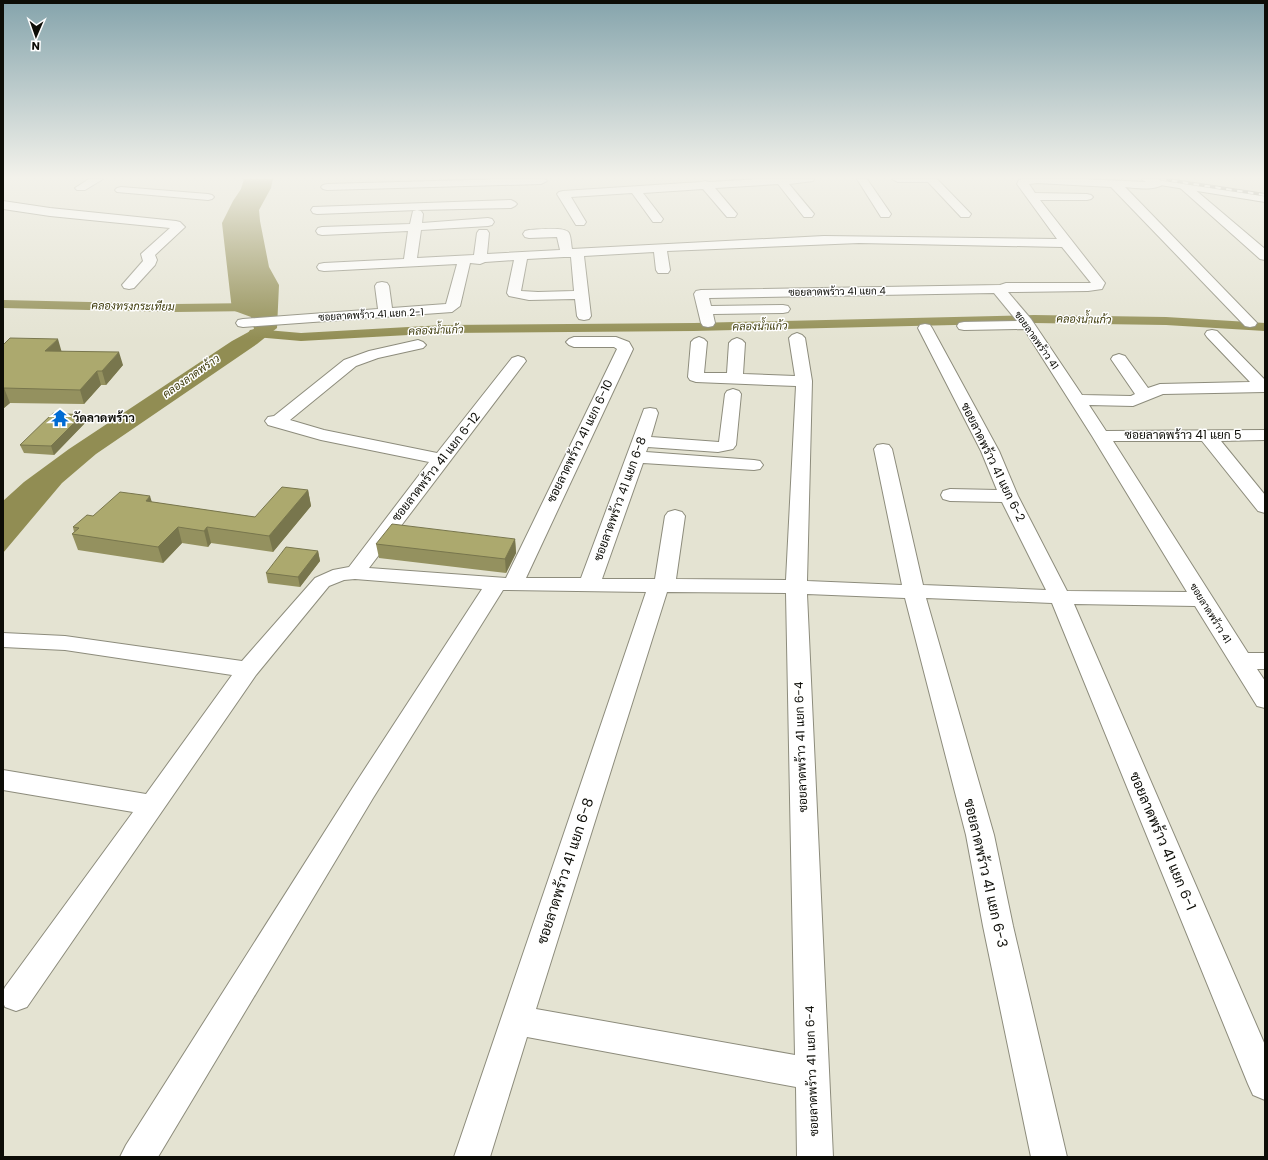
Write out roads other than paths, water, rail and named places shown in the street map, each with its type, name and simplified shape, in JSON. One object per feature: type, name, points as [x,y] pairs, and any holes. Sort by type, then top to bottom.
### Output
[{"type":"street","points":[[129,285],[150,262],[148,254],[172,233]]},
{"type":"street","points":[[410,263],[415,233]]},
{"type":"street","points":[[480,260],[485,233]]},
{"type":"street","points":[[529,234],[557,233]]},
{"type":"street","points":[[561,233],[572,253],[582,295],[584,316]]},
{"type":"street","points":[[1002,289],[1017,287],[1097,286],[1098,283],[1059,233]]},
{"type":"street","points":[[1163,233],[1250,323]]},
{"type":"street","points":[[1239,233],[1265,256]]},
{"type":"street","points":[[324,267],[464,261],[791,240],[1066,243]]},
{"type":"street","points":[[660,248],[663,270]]},
{"type":"street","points":[[521,257],[514,293],[531,296],[582,295]]},
{"type":"street","name":"ซอยลาดพร้าว 41 แยก 2-1","points":[[243,323],[447,309],[453,306],[464,261]]},
{"type":"street","points":[[382,286],[386,313]]},
{"type":"street","name":"ซอยลาดพร้าว 41 แยก 4","points":[[783,309],[706,316],[699,288],[1002,289]]},
{"type":"street","name":"ซอยลาดพร้าว 41","points":[[1002,289],[1001,292],[1025,321],[1101,436],[1265,700]]},
{"type":"street","points":[[964,326],[1025,321]]},
{"type":"street","name":"ซอยลาดพร้าว 41 แยก 6-2","points":[[926,328],[990,451],[1009,496],[1060,597]]},
{"type":"street","points":[[1212,334],[1264,387]]},
{"type":"street","name":"ซอยลาดพร้าว 41 แยก 6-4","points":[[797,338],[804,382],[796,587],[815,1157]]},
{"type":"street","name":"ซอยลาดพร้าว 41 แยก 6-10","points":[[505,584],[625,349],[624,345],[616,342],[574,342]]},
{"type":"street","points":[[699,342],[696,377],[734,386],[804,382]]},
{"type":"street","points":[[638,449],[724,447],[727,445],[734,386],[737,343]]},
{"type":"street","points":[[418,345],[374,354],[350,363],[276,422],[321,435],[441,459]]},
{"type":"street","points":[[1119,359],[1144,395]]},
{"type":"street","name":"ซอยลาดพร้าว 41 แยก 6-12","points":[[355,573],[441,459],[518,361]]},
{"type":"street","points":[[1077,400],[1133,401],[1160,389],[1264,387]]},
{"type":"street","name":"ซอยลาดพร้าว 41 แยก 6-8","points":[[589,585],[650,413]]},
{"type":"street","points":[[1206,435],[1265,507]]},
{"type":"street","name":"ซอยลาดพร้าว 41 แยก 5","points":[[1101,436],[1265,435]]},
{"type":"street","points":[[638,449],[754,465]]},
{"type":"street","name":"ซอยลาดพร้าว 41 แยก 6-3","points":[[883,449],[914,592],[980,835],[998,926],[1049,1157]]},
{"type":"street","points":[[1245,483],[1265,483]]},
{"type":"street","points":[[950,495],[1009,496]]},
{"type":"street","name":"ซอยลาดพร้าว 41 แยก 6-8","points":[[472,1157],[516,1020],[662,586],[675,516]]},
{"type":"street","points":[[16,997],[248,670],[322,582],[340,574],[355,573],[505,584],[796,587],[1060,597],[1202,599]]},
{"type":"street","points":[[138,1157],[364,791],[505,584]]},
{"type":"street","name":"ซอยลาดพร้าว 41 แยก 6-1","points":[[1060,597],[1265,1084]]},
{"type":"street","points":[[3,640],[65,642],[248,670]]},
{"type":"street","points":[[1241,661],[1265,661]]},
{"type":"street","points":[[3,780],[152,805]]},
{"type":"street","points":[[516,1020],[812,1074]]},
{"type":"water","name":"คลองลาดพร้าว","points":[[223,233],[262,233],[269,267],[279,285],[277,328],[257,344],[96,454],[62,483],[3,553],[3,501],[24,482],[69,449],[232,341],[254,329],[251,317],[232,310]]},
{"type":"waterway","name":"คลองทรงกระเทียม","points":[[3,304],[175,308],[259,307]]},
{"type":"waterway","name":"คลองน้ำแก้ว","points":[[255,333],[301,337],[444,329],[694,327],[1034,319],[1166,321],[1265,327]]},
{"type":"place","name":"วัดลาดพร้าว","points":[[60,418]]}]
